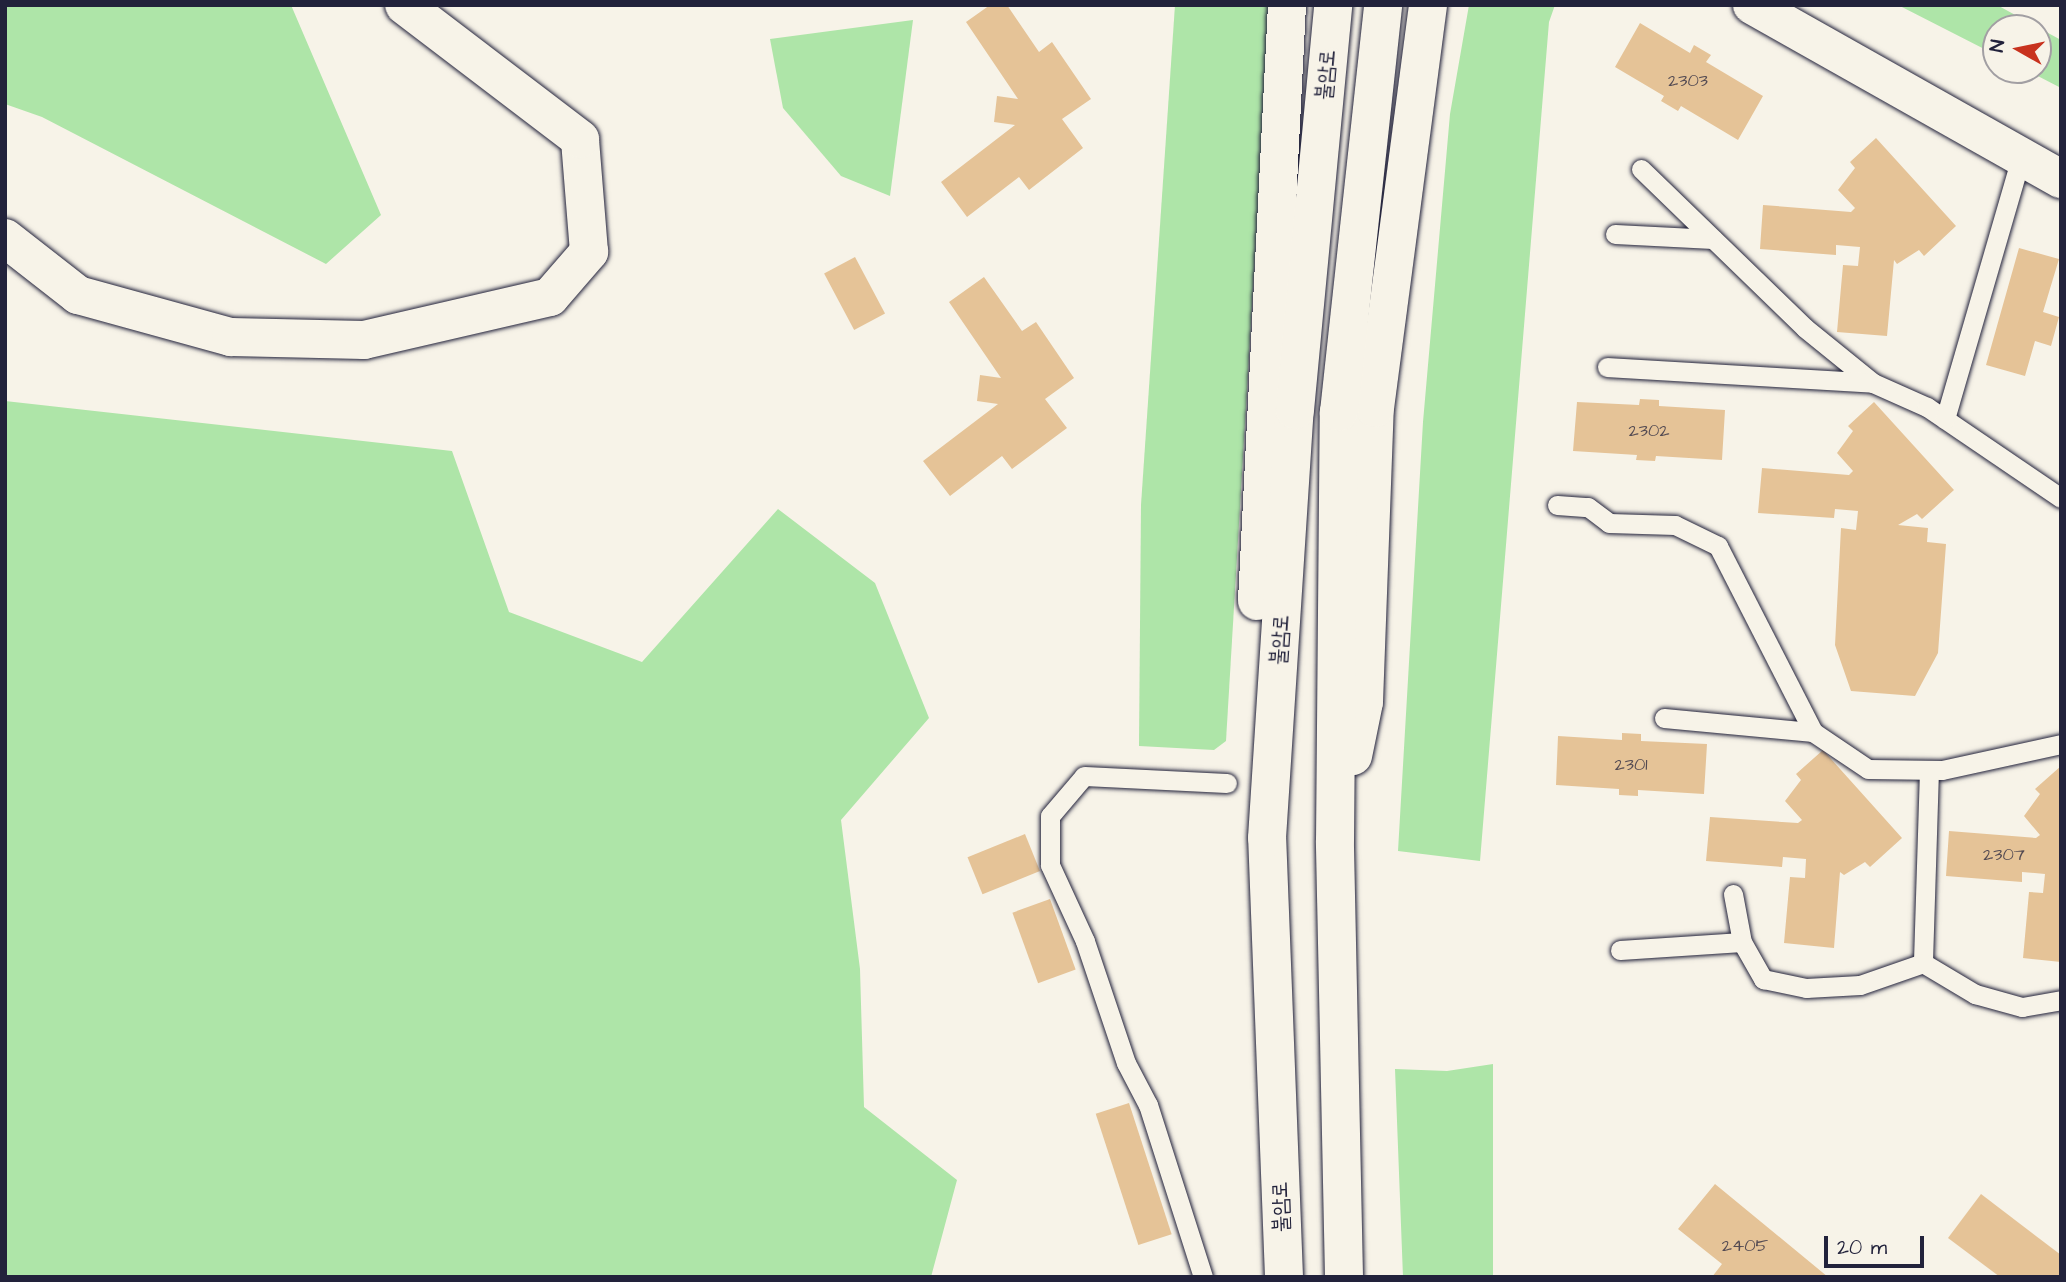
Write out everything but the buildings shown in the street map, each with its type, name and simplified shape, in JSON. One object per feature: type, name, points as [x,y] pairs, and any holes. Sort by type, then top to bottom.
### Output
[{"type":"street","points":[[5,238],[78,295],[231,337],[364,340],[551,297],[589,252],[580,139],[404,5]]},
{"type":"street","points":[[1267,838],[1252,694],[1287,5]]},
{"type":"street","name":"불암로","points":[[1283,1271],[1267,838],[1295,410],[1333,5]]},
{"type":"street","points":[[1344,1268],[1335,841],[1339,412],[1383,5]]},
{"type":"street","points":[[1335,841],[1364,702],[1375,408],[1428,5]]},
{"type":"street","points":[[1752,5],[2061,179]]},
{"type":"lane","points":[[1945,419],[2021,157]]},
{"type":"lane","points":[[1642,169],[1805,328],[1873,383],[1945,419],[2061,498]]},
{"type":"lane","points":[[1615,234],[1713,239]]},
{"type":"lane","points":[[1607,367],[1873,383]]},
{"type":"lane","points":[[1557,505],[1588,507],[1609,523],[1675,525],[1717,546],[1813,732]]},
{"type":"lane","points":[[1664,718],[1813,732],[1868,768],[1929,770],[2061,744]]},
{"type":"lane","points":[[1923,963],[1929,770]]},
{"type":"lane","points":[[1203,1277],[1148,1105],[1126,1063],[1085,940],[1050,865],[1050,817],[1084,776],[1227,783]]},
{"type":"lane","points":[[1732,894],[1742,942],[1763,979],[1806,988],[1860,985],[1923,963]]},
{"type":"lane","points":[[1620,950],[1742,942]]},
{"type":"lane","points":[[1923,963],[1975,994],[2022,1007],[2061,1000]]},
{"type":"green space","points":[[5,5],[291,5],[381,215],[326,264],[42,117],[5,104]]},
{"type":"green space","points":[[1175,5],[1270,5],[1226,741],[1214,750],[1139,746],[1141,505]]},
{"type":"green space","points":[[1469,5],[1555,5],[1549,22],[1480,861],[1398,851],[1423,422],[1450,114]]},
{"type":"green space","points":[[1898,5],[1997,5],[2013,14],[1982,14],[1982,48]]},
{"type":"green space","points":[[913,20],[890,196],[841,176],[783,108],[770,39]]},
{"type":"green space","points":[[2052,35],[2061,40],[2061,88],[2052,83]]},
{"type":"green space","points":[[5,401],[452,451],[509,612],[642,662],[778,509],[875,583],[929,718],[841,820],[860,969],[864,1107],[957,1180],[931,1277],[5,1277]]},
{"type":"green space","points":[[1493,1064],[1493,1277],[1403,1277],[1395,1069],[1447,1071]]}]
